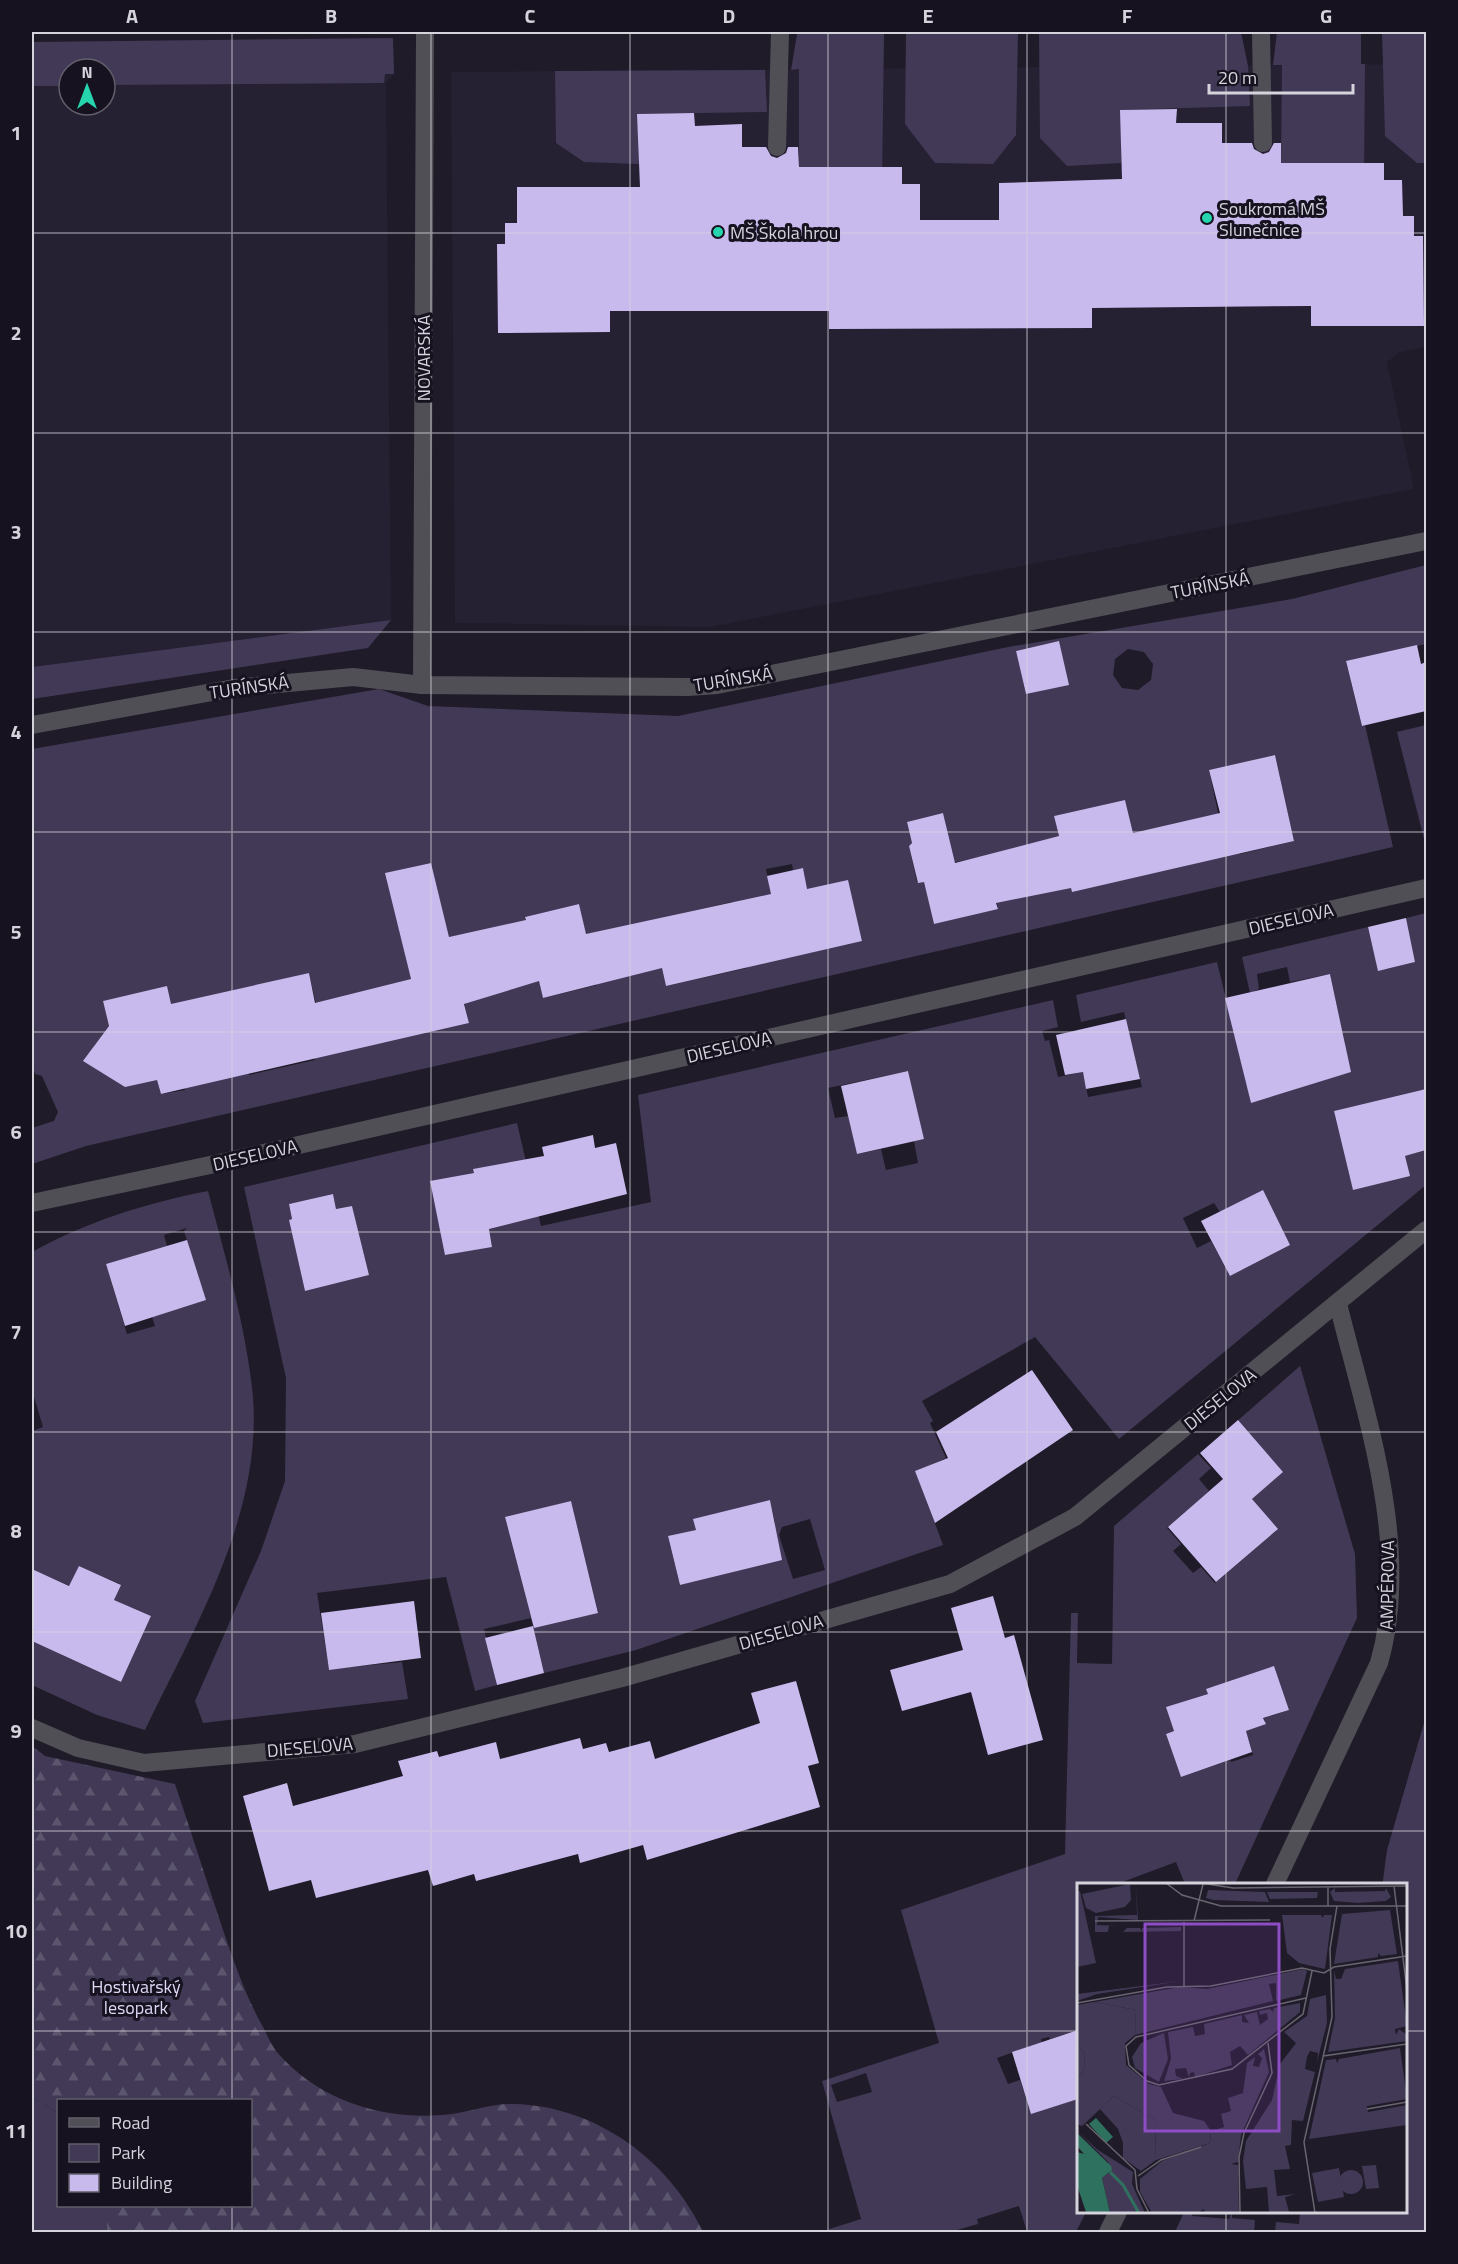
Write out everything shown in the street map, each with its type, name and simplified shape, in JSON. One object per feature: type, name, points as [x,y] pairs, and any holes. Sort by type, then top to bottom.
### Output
[{"type":"street","name":"NOVARSKÁ","points":[[422,684],[425,32]]},
{"type":"street","points":[[777,147],[780,32]]},
{"type":"street","points":[[1261,32],[1263,143]]},
{"type":"street","name":"TURÍNSKÁ","points":[[32,725],[234,688],[353,677],[422,684],[688,687],[717,684],[1426,541]]},
{"type":"street","name":"DIESELOVA","points":[[32,1203],[247,1157],[1426,888]]},
{"type":"street","name":"DIESELOVA","points":[[32,1728],[78,1748],[144,1763],[355,1743],[622,1678],[950,1584],[1075,1517],[1426,1230]]},
{"type":"street","name":"AMPÉROVA","points":[[1275,1883],[1379,1663],[1388,1632],[1389,1548],[1379,1469],[1338,1304]]},
{"type":"street","points":[[1108,2232],[1117,2213]]},
{"type":"shaded area","points":[[393,38],[394,74],[386,83],[391,620],[32,667],[32,42]]},
{"type":"shaded area","points":[[1426,64],[1426,347],[1400,352],[1387,362],[1414,489],[710,627],[455,623],[451,72]]},
{"type":"green space","points":[[1241,32],[1248,66],[1250,106],[1121,110],[1121,163],[1067,166],[1040,138],[1039,33]]},
{"type":"green space","points":[[1277,32],[1361,32],[1361,64],[1365,64],[1364,180],[1295,198],[1294,163],[1281,163],[1282,65],[1273,65]]},
{"type":"green space","points":[[1382,32],[1426,32],[1426,163],[1417,163],[1385,136]]},
{"type":"green space","points":[[1018,33],[1016,135],[993,164],[935,163],[905,124],[906,34]]},
{"type":"green space","points":[[797,34],[884,34],[882,184],[811,202],[812,167],[799,167],[799,69],[791,70]]},
{"type":"green space","points":[[393,38],[394,74],[385,74],[384,83],[117,85],[117,57],[57,57],[57,86],[32,86],[32,42]]},
{"type":"green space","points":[[765,70],[767,112],[638,114],[639,164],[584,162],[556,143],[555,71]]},
{"type":"green space","points":[[1426,565],[1426,644],[1346,662],[1362,726],[1365,725],[1393,847],[86,1146],[32,1164],[32,1128],[54,1121],[58,1112],[42,1076],[35,1074],[32,1062],[32,749],[379,689],[428,706],[678,716],[1008,647],[1292,599]],"holes":[[[1059,641],[1068,684],[1026,694],[1016,651]],[[1128,649],[1144,652],[1153,664],[1151,680],[1138,690],[1122,688],[1113,675],[1115,659]],[[1275,755],[1294,841],[1240,854],[1221,827],[1209,770]],[[1125,800],[1133,833],[1179,823],[1189,865],[1072,891],[1054,816]],[[943,813],[948,835],[923,841],[946,864],[985,856],[998,908],[934,924],[924,882],[917,882],[909,846],[912,843],[907,822]],[[431,863],[449,937],[464,934],[463,998],[469,1023],[382,1043],[369,990],[411,979],[386,873]],[[792,864],[793,870],[803,868],[805,878],[777,920],[766,869]],[[732,902],[747,968],[666,986],[652,920]],[[579,904],[597,985],[543,998],[525,917]],[[853,904],[862,940],[808,953]],[[309,973],[318,1013],[311,1043],[315,1060],[249,1075],[231,991]],[[167,987],[185,1090],[161,1094],[157,1080],[94,1046],[109,1026],[103,1001]]]},
{"type":"green space","points":[[391,620],[368,648],[32,699],[32,667]]},
{"type":"green space","points":[[1426,725],[1426,839],[1424,839],[1397,732]]},
{"type":"green space","points":[[1426,913],[1426,1105],[1422,1090],[1334,1111],[1353,1189],[1405,1156],[1426,1150],[1426,1185],[1119,1439],[1035,1337],[922,1401],[933,1421],[930,1423],[946,1458],[916,1472],[943,1545],[636,1650],[544,1673],[531,1618],[484,1629],[497,1685],[475,1691],[446,1577],[317,1593],[329,1669],[402,1662],[408,1699],[203,1723],[195,1701],[261,1551],[285,1481],[286,1378],[244,1187],[517,1123],[541,1226],[651,1202],[638,1095],[1053,1000],[1058,1027],[1042,1031],[1045,1041],[1049,1040],[1058,1077],[1083,1072],[1088,1097],[1142,1087],[1124,1012],[1081,1022],[1076,995],[1217,962],[1251,1103],[1345,1043],[1330,974],[1290,982],[1287,967],[1257,974],[1259,989],[1250,993],[1242,957],[1368,927],[1374,952],[1387,969],[1415,962],[1406,918]],"holes":[[[908,1071],[924,1139],[914,1141],[918,1163],[886,1170],[881,1149],[857,1154],[848,1116],[835,1118],[828,1088]],[[492,1166],[486,1213],[492,1246],[446,1255],[430,1182],[474,1173],[474,1169]],[[333,1194],[336,1209],[352,1206],[369,1275],[305,1291],[289,1220],[292,1219],[289,1204]],[[1214,1203],[1220,1212],[1290,1245],[1230,1276],[1211,1241],[1197,1248],[1183,1218]],[[770,1500],[775,1523],[760,1526],[770,1563],[680,1585],[668,1537],[696,1530],[694,1519]],[[571,1501],[598,1612],[531,1617],[505,1518]],[[810,1519],[825,1570],[793,1579],[779,1535],[782,1527]]]},
{"type":"green space","points":[[208,1191],[249,1362],[254,1432],[248,1477],[238,1521],[223,1564],[205,1607],[145,1730],[97,1715],[32,1685],[32,1620],[70,1638],[62,1655],[121,1682],[151,1616],[114,1600],[120,1584],[79,1566],[70,1586],[32,1569],[32,1431],[43,1427],[32,1390],[32,1252],[95,1223]],"holes":[[[187,1228],[184,1231],[205,1300],[152,1317],[155,1326],[127,1334],[106,1264],[167,1246],[164,1235]]]},
{"type":"green space","points":[[1300,1366],[1355,1554],[1357,1618],[1235,1883],[1185,1883],[1176,1862],[1120,1883],[1077,1883],[1077,2030],[1050,2039],[1049,2037],[1041,2039],[1042,2042],[997,2058],[1008,2084],[1020,2080],[1031,2113],[1077,2099],[1077,2213],[1086,2213],[1076,2232],[1027,2232],[1019,2206],[977,2219],[978,2224],[950,2232],[820,2232],[861,2219],[822,2081],[939,2043],[901,1910],[1065,1854],[1071,1613],[1078,1613],[1077,1663],[1112,1664],[1114,1526],[1198,1454],[1211,1468],[1199,1479],[1209,1491],[1167,1528],[1181,1544],[1173,1551],[1193,1573],[1201,1567],[1215,1583],[1276,1531],[1252,1499],[1281,1473],[1236,1422]],"holes":[[[1274,1667],[1289,1710],[1264,1718],[1265,1724],[1246,1731],[1253,1755],[1231,1762],[1230,1760],[1181,1777],[1166,1734],[1174,1731],[1167,1707],[1208,1694],[1207,1689]],[[866,2073],[872,2092],[837,2102],[831,2085]]]},
{"type":"green space","points":[[1426,1716],[1426,2232],[1275,2232],[1276,2222],[1299,2224],[1300,2213],[1407,2213],[1407,1883],[1383,1883],[1387,1850]]},
{"type":"green space","name":"Hostivařský lesopark","points":[[32,1746],[45,1756],[175,1784],[226,1940],[251,2003],[276,2051],[293,2069],[312,2083],[356,2105],[403,2115],[452,2114],[490,2106],[514,2104],[544,2107],[573,2115],[601,2126],[650,2160],[671,2182],[703,2232],[107,2232],[107,2207],[252,2207],[252,2099],[57,2099],[57,2112],[32,2097]]},
{"type":"green space","points":[[32,2097],[57,2112],[57,2207],[107,2207],[107,2232],[32,2232]]},
{"type":"green space","points":[[1184,2213],[1192,2213],[1192,2216],[1229,2219],[1232,2213],[1232,2218],[1255,2220],[1254,2232],[1175,2232]]},
{"type":"building","points":[[1177,109],[1176,123],[1222,123],[1222,143],[1252,143],[1254,149],[1263,154],[1269,152],[1274,143],[1281,143],[1281,163],[1384,163],[1384,180],[1402,180],[1403,216],[1414,216],[1414,236],[1423,236],[1424,326],[1311,326],[1311,306],[1092,308],[1092,328],[829,329],[829,311],[610,311],[610,332],[498,333],[497,244],[505,244],[505,223],[517,223],[517,187],[640,187],[637,114],[694,113],[695,126],[742,124],[742,147],[766,147],[771,156],[777,158],[786,153],[788,147],[798,147],[799,167],[902,167],[902,184],[920,184],[920,220],[999,220],[999,183],[1122,179],[1120,110]]},
{"type":"building","points":[[1059,641],[1069,685],[1026,694],[1016,651]]},
{"type":"building","points":[[1417,645],[1421,664],[1426,662],[1426,711],[1362,726],[1346,661]]},
{"type":"building","points":[[1275,755],[1294,841],[1072,892],[1071,888],[996,903],[998,909],[934,924],[924,882],[918,883],[909,846],[912,843],[907,822],[943,813],[955,863],[1059,836],[1054,816],[1125,800],[1133,833],[1220,813],[1209,770]]},
{"type":"building","points":[[431,863],[449,937],[526,920],[525,917],[579,904],[586,934],[771,894],[767,876],[803,868],[807,889],[848,880],[862,941],[666,986],[662,968],[543,998],[539,981],[464,1004],[469,1023],[161,1094],[157,1080],[125,1087],[83,1061],[109,1026],[103,1001],[167,986],[171,1004],[309,973],[315,1003],[411,979],[385,873]]},
{"type":"building","points":[[1406,918],[1415,962],[1378,971],[1368,927]]},
{"type":"building","points":[[1330,974],[1351,1072],[1251,1103],[1225,998]]},
{"type":"building","points":[[1126,1019],[1140,1079],[1086,1089],[1083,1072],[1065,1075],[1056,1035]]},
{"type":"building","points":[[908,1071],[924,1139],[857,1154],[841,1086]]},
{"type":"building","points":[[1426,1089],[1426,1150],[1405,1156],[1410,1176],[1353,1190],[1334,1111]]},
{"type":"building","points":[[593,1135],[595,1148],[616,1143],[627,1194],[489,1229],[492,1247],[445,1255],[430,1181],[474,1173],[473,1169],[544,1156],[542,1147]]},
{"type":"building","points":[[1263,1190],[1290,1245],[1230,1276],[1201,1221]]},
{"type":"building","points":[[333,1194],[336,1209],[352,1206],[369,1275],[305,1291],[289,1220],[292,1219],[289,1204]]},
{"type":"building","points":[[187,1240],[206,1300],[125,1326],[106,1264]]},
{"type":"building","points":[[1032,1370],[1073,1430],[935,1523],[915,1471],[948,1458],[936,1432]]},
{"type":"building","points":[[1238,1420],[1283,1472],[1252,1499],[1278,1529],[1216,1582],[1168,1527],[1223,1479],[1200,1453]]},
{"type":"building","points":[[770,1500],[782,1560],[680,1585],[668,1536],[696,1530],[693,1519]]},
{"type":"building","points":[[571,1501],[598,1613],[534,1628],[505,1517]]},
{"type":"building","points":[[79,1566],[121,1585],[114,1600],[151,1616],[121,1682],[32,1641],[32,1569],[69,1586]]},
{"type":"building","points":[[993,1596],[1005,1638],[1014,1635],[1043,1740],[988,1755],[971,1692],[902,1711],[890,1670],[963,1650],[951,1608]]},
{"type":"building","points":[[414,1601],[421,1658],[329,1670],[321,1613]]},
{"type":"building","points":[[533,1626],[544,1673],[497,1685],[485,1638]]},
{"type":"building","points":[[1274,1666],[1289,1710],[1263,1718],[1266,1724],[1246,1731],[1252,1752],[1181,1777],[1166,1734],[1174,1731],[1166,1707],[1208,1694],[1206,1689]]},
{"type":"building","points":[[796,1681],[819,1763],[808,1766],[820,1807],[647,1860],[643,1845],[580,1863],[578,1854],[476,1881],[474,1874],[433,1886],[428,1870],[316,1898],[311,1880],[269,1891],[243,1796],[287,1783],[293,1806],[403,1776],[398,1761],[437,1751],[439,1757],[496,1742],[500,1759],[580,1738],[583,1749],[606,1743],[609,1752],[650,1741],[655,1759],[760,1723],[751,1693]]},
{"type":"building","points":[[1077,2030],[1077,2099],[1031,2114],[1012,2052]]},
{"type":"place","name":"Soukromá MŠ Slunečnice","points":[[1207,218]]},
{"type":"place","name":"MŠ Škola hrou","points":[[718,232]]}]
